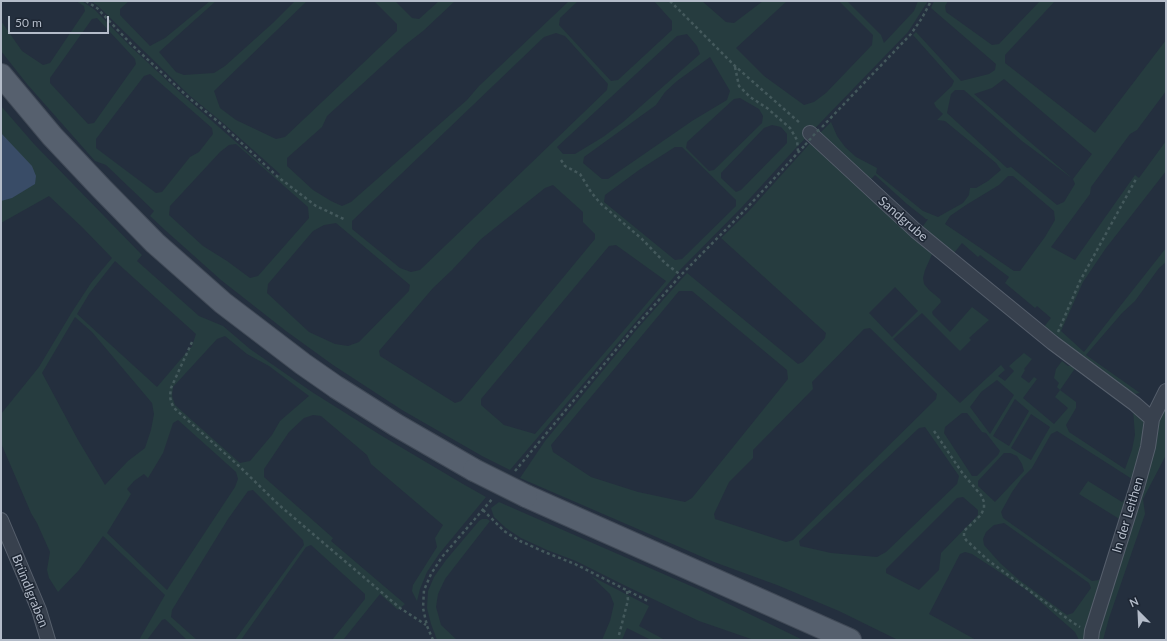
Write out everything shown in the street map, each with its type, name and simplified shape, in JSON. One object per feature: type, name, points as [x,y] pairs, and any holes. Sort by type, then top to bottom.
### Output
[{"type":"main road","points":[[1,75],[47,130],[106,194],[155,243],[223,303],[303,364],[336,387],[396,425],[474,470],[526,496],[850,640]]},
{"type":"street","name":"Sandgrube","points":[[812,135],[916,231],[1053,343],[1135,404],[1152,419]]},
{"type":"street","name":"In der Leithen","points":[[1092,635],[1137,487],[1148,446],[1152,419],[1166,391]]},
{"type":"street","name":"Bründlgraben","points":[[1,520],[39,610],[48,640]]},
{"type":"path","points":[[86,1],[97,8],[131,44],[188,97],[221,124],[278,176],[316,206],[346,220]]},
{"type":"path","points":[[670,1],[735,66],[812,135]]},
{"type":"path","points":[[513,473],[635,327],[681,275],[745,210],[812,135],[911,34],[932,1]]},
{"type":"path","points":[[735,66],[739,86],[750,97],[767,108],[790,128],[797,140],[798,152]]},
{"type":"path","points":[[561,160],[565,166],[580,174],[600,203],[642,239],[666,264],[681,275]]},
{"type":"path","points":[[1053,343],[1080,281],[1136,179]]},
{"type":"path","points":[[192,342],[171,388],[170,396],[174,408],[239,466],[279,505],[400,608],[427,626]]},
{"type":"path","points":[[934,431],[963,474],[981,495],[984,502],[984,508],[980,515],[964,531],[966,540],[989,561],[1092,635]]},
{"type":"path","points":[[433,640],[427,626],[423,608],[424,590],[431,574],[442,557],[493,498]]},
{"type":"path","points":[[483,510],[504,532],[520,541],[547,554],[575,564],[648,601]]},
{"type":"path","points":[[619,635],[628,600],[627,590]]},
{"type":"green space","points":[[76,1],[82,1],[95,10],[130,46],[187,99],[277,178],[280,174],[223,123],[190,96],[98,6],[91,1],[129,1],[120,9],[120,15],[150,46],[165,38],[210,1],[216,1],[159,52],[176,72],[184,75],[214,73],[225,66],[295,1],[307,1],[214,91],[220,108],[236,120],[276,139],[285,137],[397,31],[397,24],[374,1],[395,1],[412,18],[419,19],[439,1],[455,1],[327,116],[322,127],[287,158],[287,166],[313,190],[342,206],[351,202],[467,100],[479,86],[569,1],[578,1],[560,18],[559,25],[611,81],[618,80],[672,30],[672,21],[654,1],[702,1],[726,22],[734,23],[763,1],[787,1],[736,48],[764,76],[804,105],[814,102],[826,93],[872,45],[873,35],[839,1],[847,1],[881,35],[884,43],[914,11],[918,1],[928,1],[908,32],[794,150],[742,207],[679,271],[510,470],[482,456],[402,410],[333,365],[286,331],[221,280],[150,216],[154,211],[106,165],[95,161],[27,84],[1,51],[1,21],[22,51],[43,65],[50,63],[85,11],[84,6]],"holes":[[[97,18],[135,59],[136,64],[94,123],[88,124],[50,83],[50,78],[92,19]],[[556,33],[565,36],[608,84],[607,90],[420,270],[411,272],[400,268],[352,229],[352,221],[544,37]],[[687,34],[697,46],[700,54],[623,122],[603,137],[575,154],[563,154],[557,147],[677,36]],[[710,57],[730,91],[727,100],[692,121],[608,179],[602,179],[583,163],[584,157],[656,105],[665,92],[677,81]],[[150,74],[212,128],[213,134],[199,152],[190,157],[162,192],[156,193],[96,148],[96,139],[144,76]],[[740,98],[759,109],[763,116],[762,123],[714,170],[709,171],[686,148],[687,142],[734,99]],[[772,125],[781,127],[787,134],[787,143],[741,190],[736,192],[721,178],[721,173],[764,128]],[[236,144],[308,207],[309,218],[258,276],[250,278],[203,246],[169,215],[170,206],[220,152],[229,145]],[[675,147],[682,147],[736,200],[736,206],[682,259],[675,260],[604,202],[605,195],[639,170]],[[553,185],[583,212],[583,222],[595,234],[595,239],[461,401],[455,403],[380,356],[379,351],[433,288],[481,239],[545,188]],[[336,223],[410,285],[409,291],[359,342],[348,346],[335,344],[309,332],[267,293],[268,284],[313,231],[324,225]],[[616,245],[666,281],[535,434],[504,425],[481,405],[481,399],[609,246]]]},
{"type":"green space","points":[[934,1],[948,1],[945,6],[946,12],[992,45],[999,44],[1040,1],[1055,1],[1005,55],[1005,63],[1095,133],[1166,40],[1166,91],[1137,130],[1130,134],[1091,187],[1090,194],[1051,247],[1075,260],[1135,175],[1139,178],[1166,141],[1166,171],[1106,248],[1083,282],[1061,331],[1084,352],[1166,248],[1166,262],[1159,268],[1135,301],[1122,313],[1086,355],[1140,393],[1129,395],[1043,328],[1051,318],[1037,306],[1035,308],[1005,283],[1009,277],[980,255],[978,257],[962,243],[954,253],[921,229],[928,219],[907,204],[875,175],[869,181],[818,135],[831,122],[837,136],[845,147],[856,157],[877,168],[876,173],[923,211],[938,217],[963,203],[969,195],[970,188],[976,188],[988,181],[1001,170],[996,163],[945,121],[937,120],[943,114],[934,103],[952,86],[954,81],[913,35],[916,32],[961,81],[989,74],[995,70],[996,64],[931,8]],"holes":[[[1004,79],[1092,154],[1073,179],[974,94],[992,88]],[[955,90],[964,90],[1022,141],[1073,179],[1075,184],[1064,202],[1057,205],[1011,167],[1007,168],[947,113],[951,94]],[[1008,176],[1013,176],[1054,211],[1055,220],[1045,237],[1020,271],[1014,271],[945,224],[950,216],[999,185]]]},
{"type":"green space","points":[[1,106],[34,144],[142,255],[137,261],[199,316],[223,326],[250,349],[312,392],[382,436],[486,497],[439,554],[427,572],[417,601],[412,591],[413,585],[437,547],[435,538],[443,525],[371,464],[367,455],[321,416],[313,415],[304,418],[289,432],[264,469],[264,477],[333,538],[331,541],[405,604],[398,610],[380,594],[343,640],[332,640],[365,599],[365,594],[311,545],[306,547],[241,640],[235,640],[304,545],[303,540],[253,490],[248,491],[228,519],[172,610],[171,617],[197,640],[187,640],[165,619],[162,620],[147,640],[139,640],[165,595],[103,536],[79,570],[58,592],[49,578],[47,570],[50,552],[31,513],[1,443],[1,414],[39,367],[91,283],[112,258],[49,196],[1,223]],"holes":[[[115,261],[196,334],[192,346],[157,387],[77,314],[89,294]],[[75,317],[92,332],[152,403],[154,414],[145,448],[128,461],[105,485],[78,440],[42,373]],[[225,336],[247,354],[269,366],[309,396],[280,421],[272,435],[250,461],[240,463],[175,405],[172,396],[173,387],[217,339]],[[178,420],[236,472],[238,479],[235,487],[167,590],[107,533],[131,494],[127,489],[134,481],[144,474],[148,478],[163,453],[173,423]]]},
{"type":"green space","points":[[814,139],[933,252],[923,278],[924,284],[940,299],[941,302],[932,312],[933,315],[950,332],[972,307],[989,320],[969,338],[971,340],[960,351],[922,313],[893,339],[960,403],[1001,365],[1005,370],[998,376],[1005,381],[1014,371],[1009,366],[1024,353],[1032,359],[1024,369],[1025,370],[1021,377],[1029,383],[1034,377],[1037,379],[1023,398],[1054,424],[1068,408],[1055,397],[1060,390],[1076,402],[1076,408],[1066,425],[1069,432],[1125,469],[1132,450],[1135,435],[1133,409],[1142,417],[1145,428],[1144,446],[1101,593],[1087,623],[1087,640],[1079,640],[1075,632],[1028,591],[972,554],[965,552],[960,554],[929,614],[976,640],[898,640],[839,611],[777,585],[714,562],[520,478],[545,441],[638,328],[687,273],[798,364],[803,362],[825,338],[826,333],[721,238],[748,212]],"holes":[[[895,287],[918,311],[892,337],[869,313]],[[679,291],[692,291],[787,370],[788,379],[692,498],[685,502],[638,492],[591,477],[553,452],[551,445]],[[870,328],[937,394],[936,399],[793,540],[786,542],[715,519],[714,514],[729,482],[753,458],[753,450],[813,389],[812,382],[864,329]],[[997,380],[1014,395],[990,434],[970,407],[981,392]],[[1015,399],[1029,411],[1009,446],[993,436]],[[962,413],[967,413],[982,432],[986,433],[1000,451],[998,455],[977,476],[972,476],[944,433],[945,427]],[[1031,414],[1050,427],[1031,460],[1011,448]],[[925,427],[959,476],[957,484],[886,552],[877,557],[831,553],[800,546],[799,541],[919,428]],[[1057,431],[1132,479],[1125,499],[1122,502],[1088,481],[1079,494],[1121,520],[1104,574],[1099,580],[1092,581],[1003,518],[1001,512],[1022,478],[1032,468],[1051,434]],[[1004,453],[1010,453],[1017,456],[1024,471],[995,502],[978,486],[978,481]],[[963,497],[978,510],[978,515],[941,553],[939,570],[919,590],[886,573],[886,569],[957,498]],[[1004,523],[1089,583],[1091,588],[1073,613],[1067,615],[1018,579],[1000,563],[984,545],[983,539],[986,532],[994,525]]]},
{"type":"green space","points":[[1062,361],[1068,366],[1074,365],[1076,367],[1060,390],[1057,387],[1059,383],[1054,378],[1056,369]]},
{"type":"green space","points":[[1166,401],[1166,455],[1143,499],[1145,514],[1109,618],[1103,640],[1095,640],[1155,427]]},
{"type":"green space","points":[[499,502],[700,590],[803,640],[754,640],[699,621],[576,561],[521,538],[506,528],[494,517],[491,508]]},
{"type":"green space","points":[[482,519],[487,519],[490,521],[445,579],[438,594],[436,607],[441,625],[457,640],[437,640],[427,608],[428,591],[434,577],[446,560]]},
{"type":"green space","points":[[591,576],[649,606],[639,626],[665,640],[651,640],[627,628],[622,640],[602,640],[610,621],[614,604],[610,594]]},
{"type":"water","points":[[1,133],[32,166],[36,176],[35,184],[12,198],[1,201]]}]
